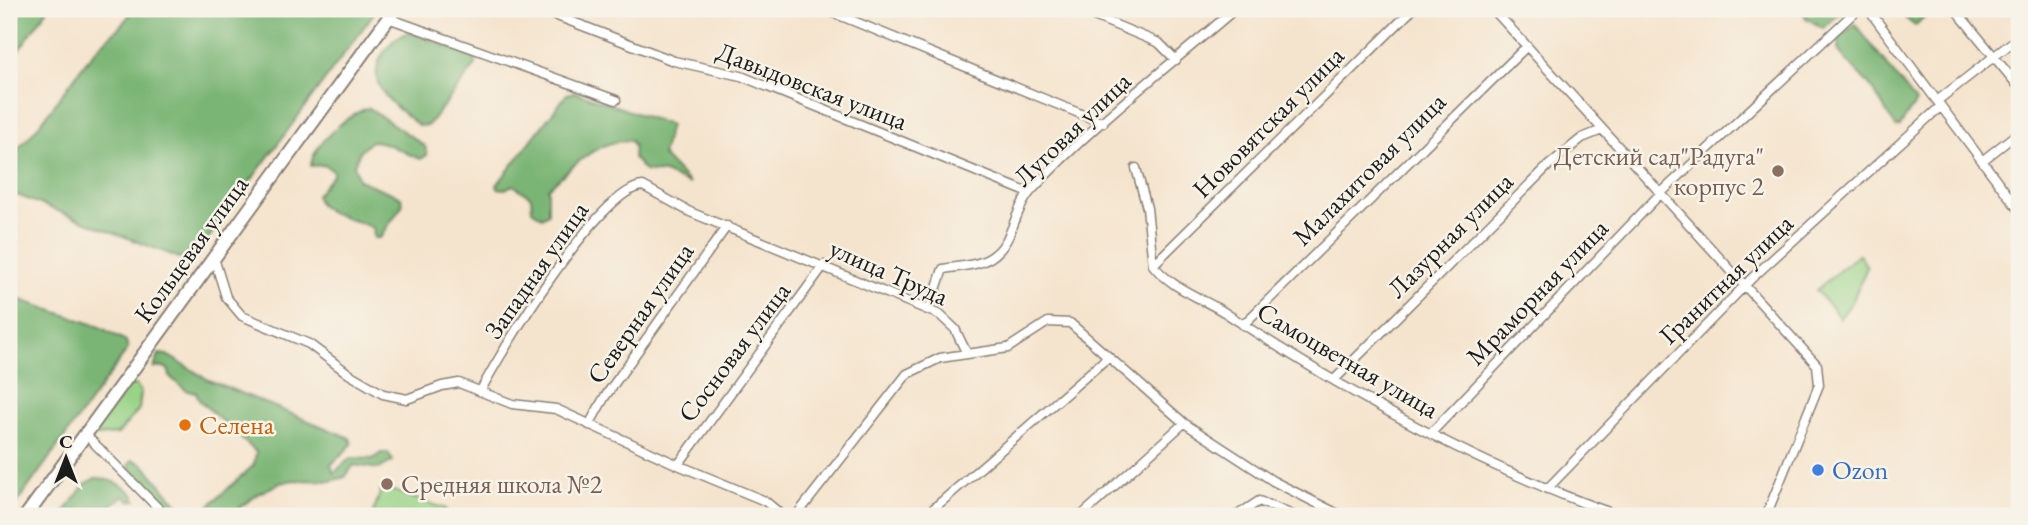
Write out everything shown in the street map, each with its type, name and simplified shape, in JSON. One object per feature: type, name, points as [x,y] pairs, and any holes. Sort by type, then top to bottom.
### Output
[{"type":"highway","name":"Кольцевая улица","points":[[26,516],[391,14]]},
{"type":"street","name":"Давыдовская улица","points":[[539,9],[674,61],[741,76],[1029,193]]},
{"type":"street","points":[[824,9],[1103,123]]},
{"type":"street","points":[[1077,9],[1159,43],[1176,60]]},
{"type":"street","name":"Луговая улица","points":[[929,310],[943,269],[976,263],[994,256],[1004,245],[1029,193],[1103,123],[1235,9]]},
{"type":"street","name":"Нововятская улица","points":[[1153,265],[1413,9]]},
{"type":"street","points":[[1493,9],[1746,284],[1819,369],[1820,379],[1811,407],[1766,516]]},
{"type":"street","name":"Мраморная улица","points":[[1431,433],[1662,192],[1858,9]]},
{"type":"street","points":[[1868,9],[2019,210]]},
{"type":"street","points":[[1955,9],[2019,87]]},
{"type":"street","points":[[391,14],[616,100]]},
{"type":"street","name":"Гранитная улица","points":[[1547,489],[1746,284],[1939,104],[2019,37]]},
{"type":"street","name":"Малахитовая улица","points":[[1243,325],[1527,46]]},
{"type":"street","name":"Лазурная улица","points":[[1334,380],[1556,159],[1582,138],[1602,130]]},
{"type":"street","points":[[1982,161],[2019,132]]},
{"type":"street","points":[[1136,168],[1149,215],[1153,265]]},
{"type":"street","name":"улица Труда","points":[[637,186],[650,189],[690,212],[929,310],[951,323],[967,354]]},
{"type":"street","name":"Западная улица","points":[[481,390],[530,308],[600,214],[625,191],[637,186]]},
{"type":"street","name":"Северная улица","points":[[589,425],[604,398],[727,226]]},
{"type":"street","points":[[213,256],[226,297],[242,316],[309,344],[369,387],[407,399],[452,383],[481,390],[512,404],[556,409],[678,466],[765,501],[783,516]]},
{"type":"street","name":"Сосновая улица","points":[[678,466],[824,265]]},
{"type":"street","name":"Самоцветная улица","points":[[1153,265],[1171,281],[1334,380],[1431,433],[1547,489],[1620,516]]},
{"type":"street","points":[[796,516],[907,373],[940,358],[1008,348],[1019,343],[1040,326],[1056,320],[1078,329],[1107,358],[1184,424],[1273,481],[1342,516]]},
{"type":"street","points":[[925,516],[1107,358]]},
{"type":"street","points":[[1081,516],[1184,424]]},
{"type":"street","points":[[85,434],[166,516]]},
{"type":"street","points":[[1236,516],[1249,505],[1259,501],[1295,516]]},
{"type":"green space","points":[[9,9],[48,9],[9,64]]},
{"type":"green space","points":[[133,9],[377,9],[194,258],[187,261],[9,192],[9,157],[33,133],[94,52],[125,21]]},
{"type":"green space","points":[[1802,9],[1845,9],[1823,28],[1806,18]]},
{"type":"green space","points":[[1902,9],[1932,9],[1915,26],[1904,17]]},
{"type":"green space","points":[[1855,24],[1916,102],[1900,126],[1896,127],[1870,85],[1838,50],[1839,38]]},
{"type":"green space","points":[[409,32],[474,57],[476,65],[428,125],[419,126],[392,103],[379,85],[378,64],[384,52],[397,38]]},
{"type":"green space","points":[[575,92],[670,125],[662,155],[690,184],[664,173],[645,171],[633,158],[634,147],[631,141],[619,141],[586,156],[548,188],[548,213],[542,217],[532,210],[531,197],[513,185],[505,189],[498,188],[497,185],[567,94]]},
{"type":"green space","points":[[369,108],[425,146],[427,155],[421,159],[390,145],[371,141],[360,151],[354,165],[359,180],[401,197],[403,204],[380,238],[374,238],[373,228],[324,208],[316,195],[333,175],[333,171],[325,165],[311,166],[318,149],[333,131],[352,116]]},
{"type":"green space","points":[[1859,254],[1867,267],[1852,302],[1840,318],[1816,290]]},
{"type":"green space","points":[[9,296],[98,326],[126,341],[128,349],[9,514]]},
{"type":"green space","points":[[159,354],[167,355],[209,380],[350,438],[352,444],[331,465],[334,473],[350,458],[373,459],[381,453],[388,453],[393,461],[379,469],[354,465],[345,477],[330,481],[294,480],[280,483],[259,493],[229,516],[194,516],[200,514],[254,465],[256,452],[199,400],[196,392],[187,391],[170,377],[165,367],[154,368]]},
{"type":"green space","points":[[129,385],[136,385],[141,392],[139,409],[118,434],[97,436],[95,430]]},
{"type":"green space","points":[[133,460],[143,464],[187,515],[193,516],[176,516],[129,469]]},
{"type":"green space","points":[[95,478],[119,484],[136,500],[130,501],[124,496],[96,516],[62,516],[84,485]]},
{"type":"green space","points":[[382,487],[446,509],[444,516],[372,516]]},
{"type":"place","name":"Детский сад\"Радуга\" корпус 2","points":[[1778,171]]},
{"type":"place","name":"Селена","points":[[185,425]]},
{"type":"place","name":"Ozon","points":[[1818,470]]},
{"type":"place","name":"Средняя школа №2","points":[[387,484]]}]
